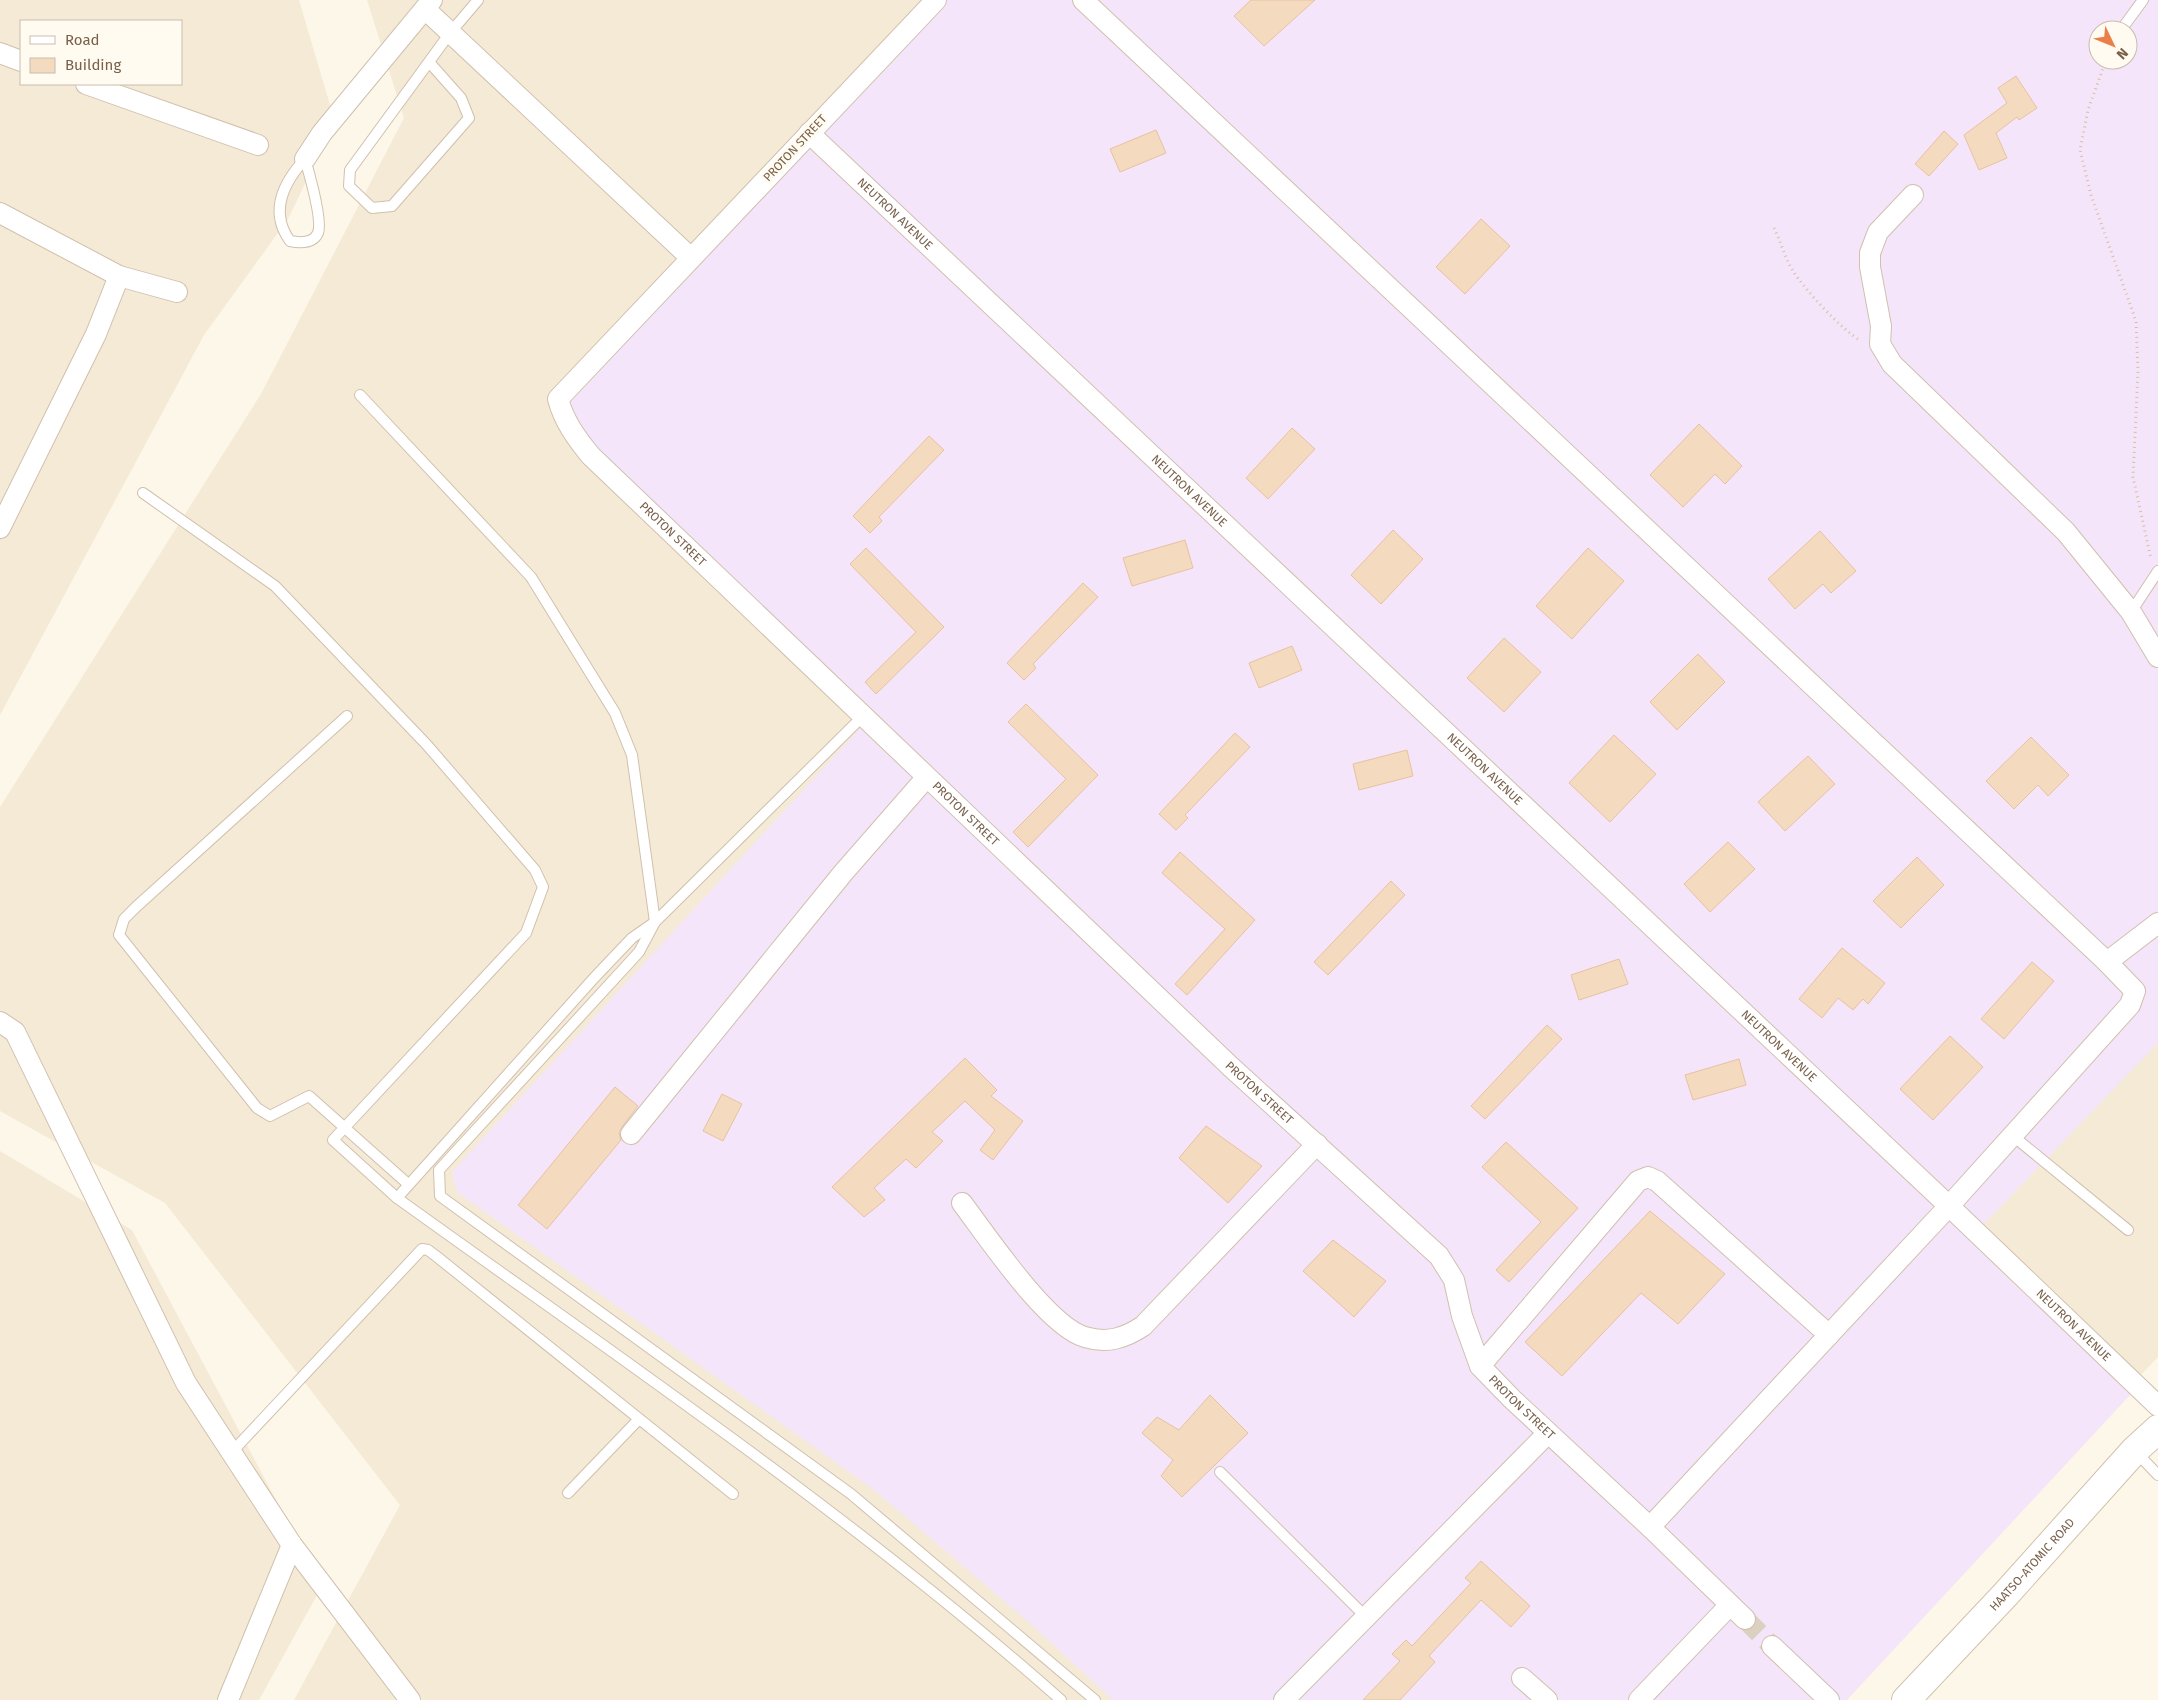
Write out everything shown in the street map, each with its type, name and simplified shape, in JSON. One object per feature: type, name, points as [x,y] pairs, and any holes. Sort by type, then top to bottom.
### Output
[{"type":"main road","name":"HAATSO-ATOMIC ROAD","points":[[1906,1700],[2005,1596],[2134,1450],[2158,1429]]},
{"type":"street","name":"PROTON STREET","points":[[936,0],[558,399],[562,415],[579,442],[591,456],[862,717],[1231,1067],[1439,1256],[1454,1280],[1462,1316],[1480,1366],[1548,1433],[1650,1527],[1745,1619]]},
{"type":"street","points":[[1083,0],[2107,962],[2135,991],[2130,1005],[2013,1136],[1650,1527]]},
{"type":"street","points":[[305,159],[322,133],[428,4],[450,33],[691,258]]},
{"type":"street","points":[[0,53],[20,61]]},
{"type":"street","points":[[89,85],[258,145]]},
{"type":"street","name":"NEUTRON AVENUE","points":[[809,133],[1949,1206],[2158,1406]]},
{"type":"street","points":[[1913,195],[1878,232],[1870,252],[1870,267],[1881,326],[1880,344],[1884,353],[1892,364],[2066,532],[2131,612],[2158,657]]},
{"type":"street","points":[[0,213],[119,276],[177,292]]},
{"type":"street","points":[[0,528],[96,334],[119,276]]},
{"type":"street","points":[[631,1134],[842,873],[926,778]]},
{"type":"street","points":[[2107,962],[2158,923]]},
{"type":"street","points":[[0,1022],[15,1032],[168,1348],[191,1391],[292,1545],[410,1700]]},
{"type":"street","points":[[962,1203],[1036,1299],[1061,1323],[1084,1337],[1115,1340],[1128,1336],[1143,1326],[1317,1144]]},
{"type":"street","points":[[1480,1366],[1638,1182],[1648,1177],[1657,1182],[1829,1335]]},
{"type":"street","points":[[1284,1700],[1548,1433]]},
{"type":"street","points":[[228,1700],[292,1545]]},
{"type":"street","points":[[1639,1700],[1730,1605]]},
{"type":"street","points":[[1772,1646],[1829,1700]]},
{"type":"street","points":[[1522,1678],[1547,1700]]},
{"type":"lane","points":[[429,62],[461,98],[469,118],[392,206],[372,208],[349,186],[350,170],[450,33],[478,0]]},
{"type":"lane","points":[[2129,20],[2142,0]]},
{"type":"lane","points":[[305,159],[315,200],[318,232],[314,238],[300,243],[290,241],[284,232],[278,213],[283,193],[292,173],[305,159]]},
{"type":"lane","points":[[360,395],[531,577],[615,713],[632,755],[656,922],[639,952],[439,1170],[440,1196],[852,1494],[1095,1700]]},
{"type":"lane","points":[[143,493],[275,586],[427,745],[535,870],[543,887],[526,933],[333,1140],[397,1198],[793,1483],[882,1552],[1061,1700]]},
{"type":"lane","points":[[2131,612],[2156,574]]},
{"type":"lane","points":[[347,716],[136,907],[124,919],[119,935],[257,1108],[270,1116],[309,1096],[408,1184]]},
{"type":"lane","points":[[397,1198],[632,938],[656,922],[862,717]]},
{"type":"lane","points":[[594,978],[605,987]]},
{"type":"lane","points":[[538,1041],[549,1050]]},
{"type":"lane","points":[[2013,1136],[2128,1230]]},
{"type":"lane","points":[[231,1453],[422,1249],[432,1253],[733,1494]]},
{"type":"lane","points":[[568,1493],[639,1419]]},
{"type":"lane","points":[[2134,1450],[2158,1475]]},
{"type":"lane","points":[[1220,1472],[1366,1617]]},
{"type":"path","points":[[2102,70],[2088,110],[2080,150],[2091,195],[2136,321],[2138,371],[2133,477],[2156,574]]},
{"type":"path","points":[[1774,228],[1792,269],[1813,297],[1857,338],[1884,353]]},
{"type":"shaded area","points":[[0,0],[299,0],[335,122],[288,219],[204,335],[0,715]]},
{"type":"shaded area","points":[[367,0],[2158,0],[2158,1357],[1833,1700],[294,1700],[400,1505],[165,1203],[0,1111],[0,807],[261,394],[404,118]]},
{"type":"shaded area","points":[[926,0],[2158,0],[2158,1043],[1980,1228],[2145,1379],[1847,1700],[1113,1700],[1032,1625],[873,1489],[457,1192],[452,1172],[875,712],[583,437],[564,397]]},
{"type":"shaded area","points":[[0,1151],[132,1230],[322,1586],[259,1700],[0,1700]]},
{"type":"building","points":[[1251,0],[1315,0],[1264,46],[1234,16]]},
{"type":"building","points":[[2016,76],[2037,108],[2019,120],[2017,117],[1996,133],[2007,158],[1979,170],[1964,135],[2007,103],[1998,88]]},
{"type":"building","points":[[1156,130],[1166,153],[1120,172],[1110,149]]},
{"type":"building","points":[[1944,131],[1958,144],[1929,176],[1915,164]]},
{"type":"building","points":[[1481,219],[1510,246],[1465,294],[1436,267]]},
{"type":"building","points":[[1699,424],[1742,466],[1725,484],[1715,474],[1683,507],[1650,475]]},
{"type":"building","points":[[1292,428],[1315,449],[1268,499],[1246,478]]},
{"type":"building","points":[[929,436],[944,450],[879,517],[882,521],[870,533],[853,516]]},
{"type":"building","points":[[1393,530],[1423,559],[1381,604],[1351,575]]},
{"type":"building","points":[[1820,531],[1856,571],[1831,593],[1823,584],[1795,609],[1768,579]]},
{"type":"building","points":[[1185,540],[1193,568],[1132,586],[1123,558]]},
{"type":"building","points":[[866,548],[944,627],[876,694],[865,682],[916,632],[850,564]]},
{"type":"building","points":[[1588,548],[1624,581],[1572,639],[1536,606]]},
{"type":"building","points":[[1083,583],[1098,597],[1033,664],[1036,668],[1024,680],[1007,663]]},
{"type":"building","points":[[1504,638],[1541,672],[1504,712],[1467,678]]},
{"type":"building","points":[[1292,646],[1302,670],[1259,688],[1249,663]]},
{"type":"building","points":[[1698,654],[1725,682],[1677,730],[1650,702]]},
{"type":"building","points":[[1026,704],[1098,775],[1028,847],[1013,832],[1066,779],[1008,722]]},
{"type":"building","points":[[1235,733],[1250,747],[1185,815],[1188,818],[1176,830],[1159,814]]},
{"type":"building","points":[[1614,735],[1656,774],[1610,822],[1569,783]]},
{"type":"building","points":[[2031,737],[2069,775],[2048,796],[2038,785],[2014,809],[1986,781]]},
{"type":"building","points":[[1407,750],[1413,776],[1359,790],[1353,764]]},
{"type":"building","points":[[1808,756],[1835,784],[1785,831],[1758,802]]},
{"type":"building","points":[[1728,842],[1755,869],[1710,912],[1684,884]]},
{"type":"building","points":[[1180,852],[1255,920],[1187,995],[1175,984],[1225,929],[1162,873]]},
{"type":"building","points":[[1917,857],[1944,885],[1901,928],[1873,901]]},
{"type":"building","points":[[1391,881],[1405,895],[1328,975],[1314,962]]},
{"type":"building","points":[[1842,948],[1885,983],[1868,1004],[1863,999],[1853,1010],[1838,998],[1822,1018],[1799,999]]},
{"type":"building","points":[[1619,959],[1628,984],[1579,1000],[1571,975]]},
{"type":"building","points":[[2032,962],[2054,981],[2004,1039],[1981,1019]]},
{"type":"building","points":[[1547,1025],[1562,1039],[1485,1119],[1471,1106]]},
{"type":"building","points":[[1950,1036],[1983,1067],[1933,1120],[1900,1089]]},
{"type":"building","points":[[965,1058],[997,1090],[991,1096],[1023,1121],[993,1160],[980,1150],[995,1130],[965,1101],[932,1132],[943,1141],[916,1168],[906,1159],[874,1188],[885,1200],[864,1217],[832,1187]]},
{"type":"building","points":[[1739,1059],[1746,1085],[1693,1100],[1685,1075]]},
{"type":"building","points":[[615,1087],[638,1106],[619,1133],[621,1140],[547,1229],[518,1205]]},
{"type":"building","points":[[722,1094],[742,1104],[723,1141],[703,1131]]},
{"type":"building","points":[[1206,1126],[1262,1166],[1228,1203],[1179,1158]]},
{"type":"building","points":[[1506,1142],[1578,1208],[1509,1282],[1496,1270],[1541,1222],[1482,1167]]},
{"type":"building","points":[[1650,1211],[1725,1274],[1678,1324],[1641,1293],[1562,1376],[1525,1342]]},
{"type":"building","points":[[1333,1240],[1386,1281],[1354,1317],[1303,1271]]},
{"type":"building","points":[[1210,1395],[1248,1433],[1182,1497],[1161,1476],[1173,1460],[1142,1433],[1157,1417],[1179,1430]]},
{"type":"building","points":[[1481,1561],[1530,1606],[1511,1627],[1481,1600],[1429,1656],[1435,1662],[1400,1700],[1363,1700],[1400,1661],[1392,1654],[1406,1640],[1412,1646],[1471,1583],[1465,1578]]},
{"type":"tunnel","points":[[1745,1619],[1772,1646]]}]
